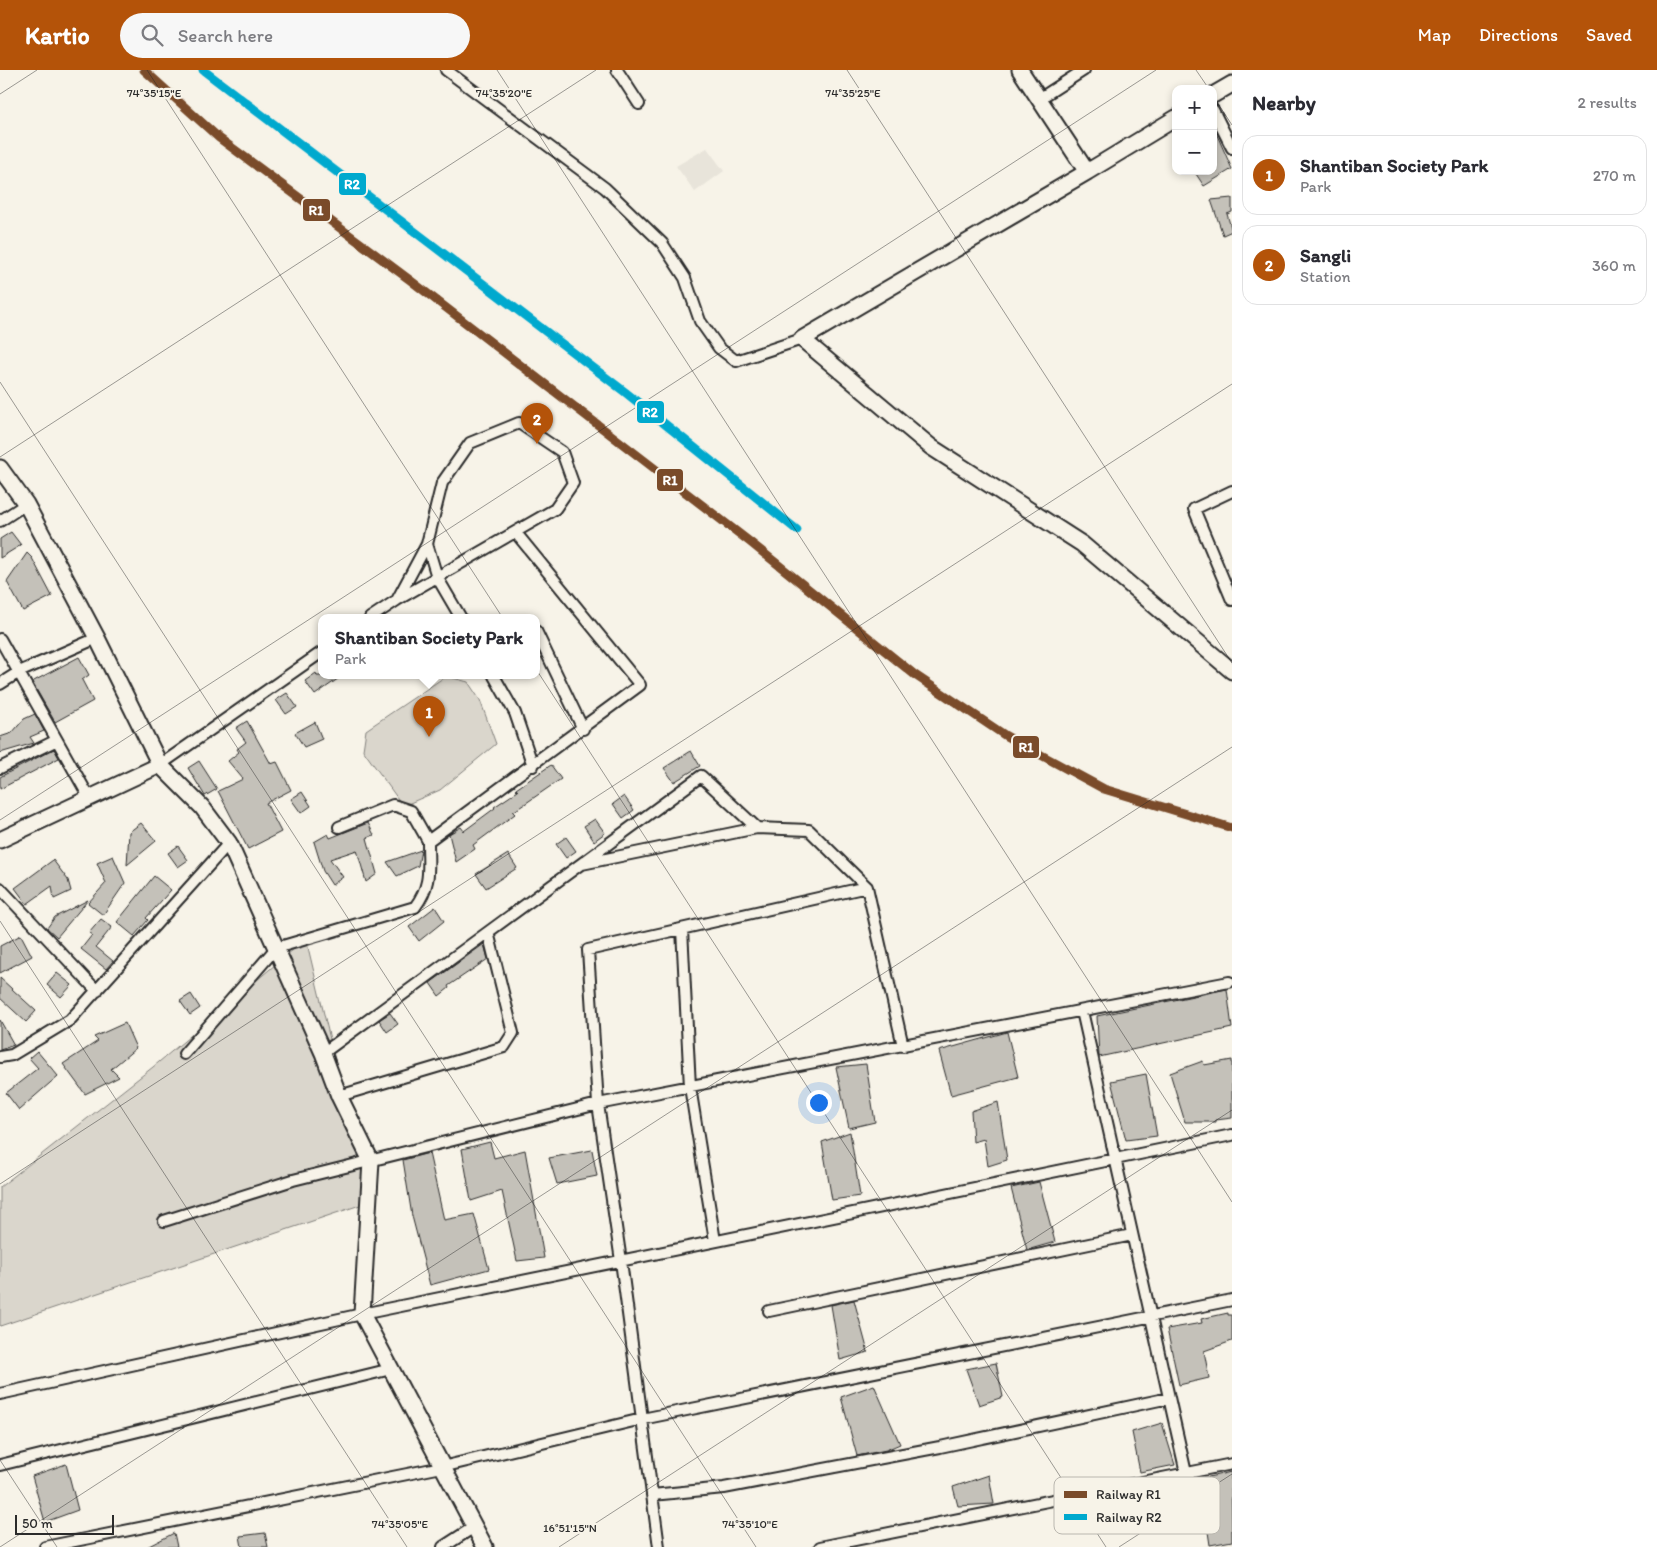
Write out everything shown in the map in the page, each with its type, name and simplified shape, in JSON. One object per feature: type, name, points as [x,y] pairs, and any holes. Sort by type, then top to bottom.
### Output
[{"type":"main road","points":[[1020,70],[1087,172]]},
{"type":"main road","points":[[1217,93],[1232,84]]},
{"type":"main road","points":[[1172,120],[802,339],[931,447],[1082,544],[1232,671]]},
{"type":"main road","points":[[0,468],[26,504],[97,638],[160,765],[202,807],[229,843],[323,1053],[340,1096],[371,1161],[362,1314],[485,1547]]},
{"type":"main road","points":[[0,840],[160,765]]},
{"type":"street","points":[[446,70],[605,188],[662,243],[685,278],[700,322],[719,348],[736,361],[802,339]]},
{"type":"street","points":[[617,70],[639,104]]},
{"type":"street","points":[[1039,100],[1084,70]]},
{"type":"street","points":[[1217,118],[1232,148]]},
{"type":"street","points":[[376,614],[555,509],[573,483],[562,452],[519,424],[470,443],[442,483],[427,544],[397,600]]},
{"type":"street","points":[[1232,491],[1194,509],[1232,600]]},
{"type":"street","points":[[0,521],[26,504]]},
{"type":"street","points":[[428,841],[533,766],[640,685],[516,533]]},
{"type":"street","points":[[427,544],[438,577],[459,614]]},
{"type":"street","points":[[0,684],[19,672],[97,638]]},
{"type":"street","points":[[0,639],[89,797]]},
{"type":"street","points":[[540,639],[583,729]]},
{"type":"street","points":[[160,765],[318,655]]},
{"type":"street","points":[[496,679],[515,713],[533,766]]},
{"type":"street","points":[[0,768],[57,740]]},
{"type":"street","points":[[323,1053],[701,776],[757,828]]},
{"type":"street","points":[[184,1054],[276,948],[415,908],[425,894],[428,876],[428,841],[411,811],[393,805],[339,827]]},
{"type":"street","points":[[578,865],[757,828],[809,830],[867,887],[903,1046]]},
{"type":"street","points":[[0,1057],[12,1055],[70,1020],[229,843]]},
{"type":"street","points":[[659,1547],[598,1104],[588,950],[867,887]]},
{"type":"street","points":[[0,888],[97,991]]},
{"type":"street","points":[[682,929],[690,1087],[715,1242]]},
{"type":"street","points":[[340,1096],[504,1047],[513,1033],[488,932]]},
{"type":"street","points":[[164,1221],[292,1180],[598,1104],[1229,982]]},
{"type":"street","points":[[1082,1011],[1186,1473]]},
{"type":"street","points":[[0,1394],[362,1314],[1232,1135]]},
{"type":"street","points":[[770,1311],[1132,1235]]},
{"type":"street","points":[[45,1547],[442,1467],[642,1419],[1232,1300]]},
{"type":"street","points":[[0,1465],[391,1369]]},
{"type":"street","points":[[652,1495],[724,1488],[940,1447],[1169,1398]]},
{"type":"street","points":[[1166,1477],[1232,1464]]},
{"type":"street","points":[[820,1547],[1054,1500]]},
{"type":"street","points":[[443,1547],[474,1527]]},
{"type":"shaded area","points":[[707,148],[724,171],[695,192],[676,166]]},
{"type":"shaded area","points":[[442,679],[457,679],[468,682],[480,700],[496,744],[440,790],[403,806],[363,750],[366,730]]},
{"type":"shaded area","points":[[306,939],[369,1202],[0,1326],[0,1187],[153,1067]]},
{"type":"building","points":[[1217,135],[1232,169],[1204,186],[1197,175],[1217,175]]},
{"type":"building","points":[[1232,198],[1232,212],[1227,214],[1232,231],[1223,235],[1211,200]]},
{"type":"building","points":[[11,532],[21,545],[0,558],[0,539]]},
{"type":"building","points":[[27,553],[32,558],[52,596],[23,611],[7,582]]},
{"type":"building","points":[[79,657],[89,675],[82,680],[93,701],[55,722],[32,682]]},
{"type":"building","points":[[316,673],[318,679],[338,679],[315,695],[305,681]]},
{"type":"building","points":[[287,693],[297,707],[286,714],[276,700]]},
{"type":"building","points":[[35,714],[44,731],[30,737],[34,743],[0,753],[0,737],[12,733],[24,719]]},
{"type":"building","points":[[247,721],[271,764],[277,762],[291,790],[266,803],[281,832],[248,849],[218,791],[243,779],[228,761],[239,752],[237,749],[246,742],[236,728]]},
{"type":"building","points":[[315,722],[322,739],[304,747],[295,733]]},
{"type":"building","points":[[54,749],[59,758],[0,789],[0,777]]},
{"type":"building","points":[[691,751],[700,766],[674,782],[664,768]]},
{"type":"building","points":[[199,761],[217,789],[205,796],[188,768]]},
{"type":"building","points":[[551,765],[561,779],[513,812],[515,814],[473,845],[475,849],[456,862],[449,834],[461,827],[464,831],[518,791],[516,789]]},
{"type":"building","points":[[302,792],[311,806],[301,813],[291,799]]},
{"type":"building","points":[[624,796],[634,810],[623,818],[613,804]]},
{"type":"building","points":[[595,819],[605,833],[594,841],[584,826]]},
{"type":"building","points":[[141,823],[156,841],[127,865],[129,832]]},
{"type":"building","points":[[368,823],[374,835],[367,838],[377,874],[366,882],[357,850],[330,859],[343,877],[332,885],[323,871],[314,842],[328,834],[330,838]]},
{"type":"building","points":[[566,837],[576,851],[566,858],[556,844]]},
{"type":"building","points":[[178,846],[188,860],[178,867],[168,853]]},
{"type":"building","points":[[421,850],[418,866],[397,876],[387,862]]},
{"type":"building","points":[[508,854],[517,868],[486,888],[476,874]]},
{"type":"building","points":[[113,856],[125,883],[103,915],[88,903],[106,883],[97,863]]},
{"type":"building","points":[[53,860],[68,880],[71,891],[54,899],[52,886],[27,904],[15,888]]},
{"type":"building","points":[[154,876],[171,890],[146,918],[148,920],[134,936],[117,922]]},
{"type":"building","points":[[88,900],[57,937],[47,928],[55,917]]},
{"type":"building","points":[[435,907],[444,921],[419,941],[409,927]]},
{"type":"building","points":[[101,919],[112,927],[96,947],[113,961],[106,969],[81,949],[92,935],[89,933]]},
{"type":"building","points":[[21,935],[32,956],[0,973],[0,946]]},
{"type":"building","points":[[484,944],[488,959],[448,986],[449,988],[439,996],[430,983]]},
{"type":"building","points":[[57,973],[72,985],[61,997],[47,985]]},
{"type":"building","points":[[0,978],[36,1011],[26,1022],[0,998]]},
{"type":"building","points":[[1227,989],[1232,1028],[1099,1057],[1097,1016]]},
{"type":"building","points":[[191,994],[200,1008],[190,1015],[180,1001]]},
{"type":"building","points":[[390,1013],[398,1024],[387,1032],[379,1020]]},
{"type":"building","points":[[0,1020],[14,1045],[0,1050]]},
{"type":"building","points":[[125,1023],[136,1048],[111,1069],[119,1077],[85,1094],[63,1064],[98,1041],[94,1037]]},
{"type":"building","points":[[1007,1032],[1018,1077],[951,1095],[939,1051]]},
{"type":"building","points":[[37,1051],[58,1076],[19,1110],[6,1093],[38,1068],[29,1058]]},
{"type":"building","points":[[1232,1060],[1232,1118],[1216,1120],[1216,1122],[1185,1122],[1170,1073],[1203,1061],[1204,1065]]},
{"type":"building","points":[[866,1064],[875,1122],[849,1128],[836,1067]]},
{"type":"building","points":[[1146,1074],[1157,1136],[1126,1140],[1111,1081]]},
{"type":"building","points":[[998,1102],[1007,1160],[988,1166],[984,1139],[973,1142],[971,1111]]},
{"type":"building","points":[[850,1132],[860,1196],[832,1200],[822,1142]]},
{"type":"building","points":[[490,1142],[494,1158],[525,1150],[544,1258],[517,1261],[502,1191],[471,1201],[462,1149]]},
{"type":"building","points":[[592,1150],[597,1176],[557,1184],[549,1158]]},
{"type":"building","points":[[429,1153],[444,1220],[474,1214],[489,1269],[430,1285],[412,1216],[403,1160]]},
{"type":"building","points":[[1039,1182],[1055,1242],[1027,1250],[1011,1188]]},
{"type":"building","points":[[854,1300],[868,1352],[840,1360],[831,1305]]},
{"type":"building","points":[[1228,1313],[1228,1315],[1232,1315],[1232,1341],[1204,1351],[1209,1378],[1179,1385],[1167,1329],[1202,1323],[1201,1319]]},
{"type":"building","points":[[996,1363],[1003,1397],[979,1405],[966,1369]]},
{"type":"building","points":[[874,1385],[900,1444],[886,1450],[857,1456],[841,1397]]},
{"type":"building","points":[[1162,1423],[1175,1465],[1140,1472],[1132,1432]]},
{"type":"building","points":[[66,1464],[78,1510],[45,1522],[32,1476]]},
{"type":"building","points":[[1231,1472],[1232,1541],[1210,1545],[1208,1534],[1220,1534],[1220,1477],[1209,1477]]},
{"type":"building","points":[[989,1475],[994,1504],[958,1506],[953,1487]]},
{"type":"building","points":[[174,1533],[177,1547],[147,1547]]},
{"type":"building","points":[[265,1533],[268,1547],[242,1547],[240,1536]]},
{"type":"rail line","name":"R1","points":[[144,70],[219,138],[410,280],[750,542],[915,675],[1006,736],[1104,789],[1232,828]]},
{"type":"rail line","name":"R2","points":[[203,70],[625,392],[797,530]]},
{"type":"place","name":"Sangli","points":[[537,444]]},
{"type":"place","name":"Shantiban Society Park","points":[[429,737]]}]
